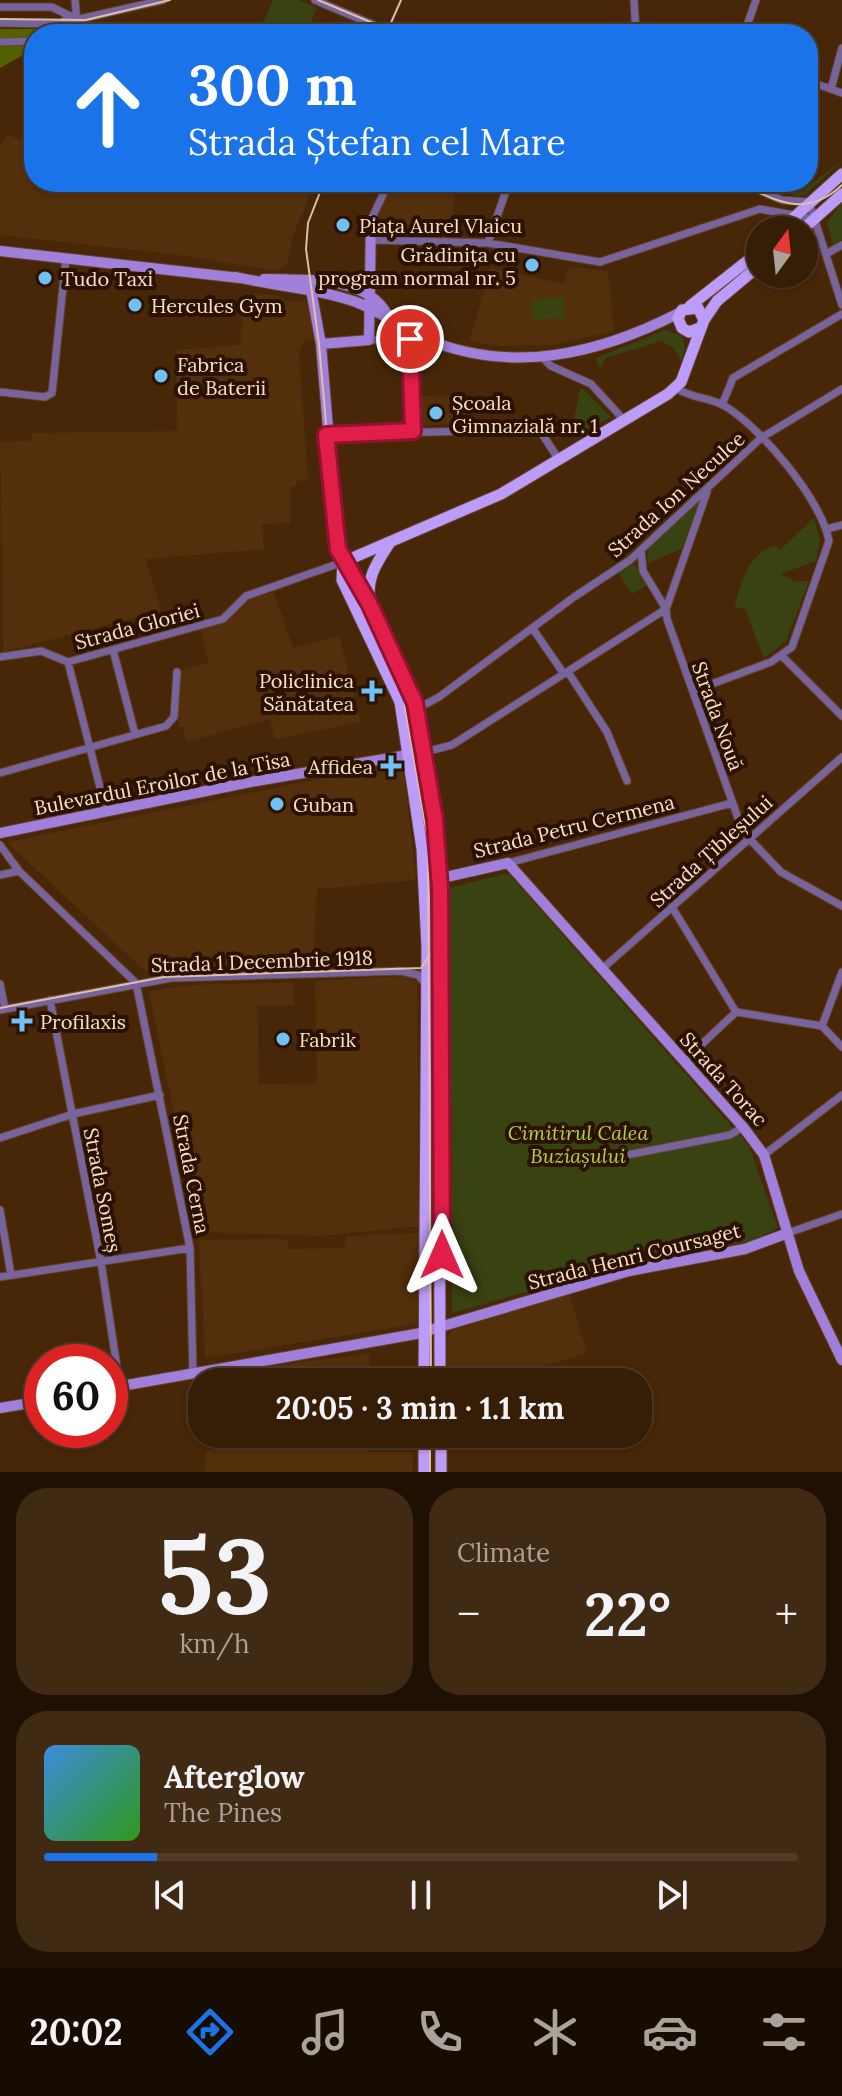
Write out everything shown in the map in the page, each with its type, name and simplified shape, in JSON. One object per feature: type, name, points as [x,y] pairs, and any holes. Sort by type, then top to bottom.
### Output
[{"type":"main road","points":[[794,216],[842,174]]},
{"type":"main road","points":[[818,216],[842,194]]},
{"type":"main road","points":[[693,349],[683,329],[685,310],[746,262]]},
{"type":"main road","points":[[424,1368],[424,882],[400,702],[342,580],[343,562],[462,513],[559,460],[676,388],[702,324],[717,301],[746,277]]},
{"type":"main road","points":[[685,310],[700,310],[702,324]]},
{"type":"main road","points":[[683,329],[702,324]]},
{"type":"main road","points":[[389,544],[369,580],[370,605],[417,709],[439,878],[440,1368]]},
{"type":"main road","points":[[424,1448],[424,1472]]},
{"type":"main road","points":[[441,1448],[441,1472]]},
{"type":"street","points":[[56,0],[59,11],[69,24]]},
{"type":"street","points":[[75,0],[75,24]]},
{"type":"street","points":[[0,7],[52,7],[76,19],[163,0]]},
{"type":"street","points":[[315,0],[371,24]]},
{"type":"street","points":[[634,0],[635,24]]},
{"type":"street","points":[[748,24],[756,0]]},
{"type":"street","points":[[82,24],[89,18]]},
{"type":"street","points":[[75,24],[76,19]]},
{"type":"street","points":[[0,23],[24,25]]},
{"type":"street","points":[[0,42],[24,41]]},
{"type":"street","points":[[831,89],[842,48]]},
{"type":"street","points":[[818,84],[842,93]]},
{"type":"street","points":[[369,340],[371,220],[384,192]]},
{"type":"street","points":[[488,243],[506,192]]},
{"type":"street","points":[[763,192],[782,200],[809,202],[814,216]]},
{"type":"street","points":[[371,240],[488,243],[600,262],[746,212],[770,209],[806,216]]},
{"type":"street","points":[[818,229],[842,305]]},
{"type":"street","points":[[826,254],[842,245]]},
{"type":"street","points":[[0,251],[358,288],[371,295],[409,334],[413,431]]},
{"type":"street","points":[[0,392],[44,397],[52,394],[66,258]]},
{"type":"street","points":[[236,277],[355,302],[387,314]]},
{"type":"street","points":[[307,281],[321,344],[326,435],[337,538],[343,562],[354,574],[370,605]]},
{"type":"street","points":[[355,302],[371,295]]},
{"type":"street","points":[[321,344],[409,334],[475,354],[543,358],[588,350],[661,323],[685,310]]},
{"type":"street","points":[[722,405],[733,378],[842,314]]},
{"type":"street","points":[[661,323],[683,329]]},
{"type":"street","points":[[543,358],[551,366],[591,384],[624,420]]},
{"type":"street","points":[[676,388],[722,405],[761,438],[801,485],[827,529],[828,551],[796,641],[782,656],[693,691]]},
{"type":"street","name":"Strada Ion Neculce","points":[[417,709],[630,560],[761,438],[842,389]]},
{"type":"street","points":[[326,435],[539,429],[559,460]]},
{"type":"street","points":[[425,752],[452,745],[666,609],[707,490]]},
{"type":"street","points":[[678,514],[690,517],[695,524]]},
{"type":"street","points":[[827,529],[842,525]]},
{"type":"street","points":[[630,560],[641,566],[641,550]]},
{"type":"street","name":"Strada Gloriei","points":[[68,662],[223,619],[248,596],[343,562]]},
{"type":"street","name":"Strada Nouă","points":[[641,566],[666,609],[732,803],[748,839],[792,880],[842,906]]},
{"type":"street","points":[[533,629],[607,732],[627,781]]},
{"type":"street","points":[[0,657],[37,650],[68,662],[106,811]]},
{"type":"street","points":[[113,650],[135,734]]},
{"type":"street","points":[[782,656],[842,716]]},
{"type":"street","points":[[0,773],[166,726],[172,720],[177,672]]},
{"type":"street","name":"Bulevardul Eroilor de la Tisa","points":[[0,833],[425,752]]},
{"type":"street","name":"Strada Țibleșului","points":[[602,969],[842,757]]},
{"type":"street","name":"Strada Petru Cermena","points":[[424,882],[508,863],[732,803]]},
{"type":"street","points":[[0,845],[19,871],[136,983]]},
{"type":"street","name":"Strada Torac","points":[[508,863],[743,1127],[764,1155],[799,1271],[840,1355]]},
{"type":"street","points":[[0,875],[19,871]]},
{"type":"street","points":[[672,907],[736,1012],[822,1026],[842,1047]]},
{"type":"street","name":"Strada 1 Decembrie 1918","points":[[2,1010],[136,983],[182,978],[401,971],[418,975],[426,985]]},
{"type":"street","points":[[822,1026],[842,972]]},
{"type":"street","name":"Strada Cerna","points":[[136,983],[190,1248],[193,1368]]},
{"type":"street","points":[[0,984],[2,1010]]},
{"type":"street","name":"Strada Someș","points":[[50,1000],[101,1262],[111,1344]]},
{"type":"street","points":[[684,1061],[736,1012]]},
{"type":"street","points":[[0,1138],[73,1114],[160,1095]]},
{"type":"street","points":[[764,1155],[842,1095]]},
{"type":"street","points":[[591,1162],[730,1135],[743,1127]]},
{"type":"street","points":[[0,1210],[11,1275]]},
{"type":"street","points":[[788,1233],[842,1214]]},
{"type":"street","name":"Strada Henri Coursaget","points":[[226,1368],[425,1332],[629,1271],[745,1249],[788,1233]]},
{"type":"street","points":[[0,1277],[190,1248]]},
{"type":"street","name":"Strada Henri Coursaget","points":[[128,1382],[188,1375]]},
{"type":"street","points":[[0,1408],[24,1404]]},
{"type":"shaded area","points":[[8,135],[24,141],[24,192],[310,194],[292,238],[287,264],[277,271],[172,254],[0,235],[0,147]]},
{"type":"shaded area","points":[[389,192],[456,192],[449,237],[404,231],[378,217]]},
{"type":"shaded area","points":[[568,267],[608,271],[614,331],[553,345],[496,346],[469,341],[491,268],[564,284]]},
{"type":"shaded area","points":[[242,295],[283,297],[284,301],[309,301],[311,305],[314,339],[304,340],[299,353],[308,480],[296,481],[296,486],[290,487],[290,523],[262,524],[264,549],[146,559],[161,611],[3,652],[0,442],[31,441],[32,433],[177,431],[176,350],[241,345]]},
{"type":"shaded area","name":"Școala Gimnazială nr. 1","points":[[454,395],[455,424],[418,426],[417,396]]},
{"type":"shaded area","points":[[274,592],[293,648],[339,636],[361,722],[275,739],[270,719],[186,742],[183,727],[178,727],[180,671],[209,662],[200,628],[229,620],[247,600]]},
{"type":"shaded area","points":[[403,762],[416,880],[317,889],[313,963],[145,971],[7,842]]},
{"type":"shaded area","points":[[409,976],[417,982],[419,1226],[321,1236],[198,1232],[149,991],[192,985],[293,982],[294,1005],[257,1006],[259,1084],[317,1083],[315,981]]},
{"type":"shaded area","points":[[419,1233],[421,1323],[205,1358],[199,1240],[277,1239],[288,1241],[289,1249],[345,1248],[346,1236]]},
{"type":"shaded area","points":[[569,1294],[587,1353],[537,1368],[447,1368],[448,1337],[453,1330]]},
{"type":"shaded area","points":[[369,1354],[369,1368],[276,1368],[276,1365]]},
{"type":"shaded area","points":[[370,1448],[370,1452],[413,1452],[413,1472],[205,1472],[206,1450]]},
{"type":"green space","points":[[273,0],[298,0],[317,8],[310,24],[263,24]]},
{"type":"green space","points":[[0,29],[24,29],[24,55],[0,68]]},
{"type":"green space","points":[[842,161],[818,183],[818,179]]},
{"type":"green space","points":[[783,192],[808,192],[796,196]]},
{"type":"green space","points":[[842,201],[842,240],[833,245],[827,223]]},
{"type":"green space","points":[[564,297],[565,318],[533,320],[532,299]]},
{"type":"green space","points":[[665,330],[682,336],[685,348],[681,361],[673,347],[661,341],[606,358],[600,369],[596,358]]},
{"type":"green space","points":[[581,387],[611,417],[581,434],[573,422]]},
{"type":"green space","points":[[698,499],[701,500],[681,549],[648,563],[647,547]]},
{"type":"green space","points":[[814,518],[820,541],[816,561],[780,574],[795,581],[809,581],[786,641],[764,658],[744,607],[736,609],[743,577],[757,556],[774,545],[780,550]]},
{"type":"green space","points":[[631,564],[636,566],[647,585],[632,594],[618,572]]},
{"type":"green space","name":"Cimitirul Calea Buziașului","points":[[508,873],[749,1146],[778,1228],[751,1241],[625,1264],[452,1313],[452,1122],[445,889]]},
{"type":"tram line","points":[[0,19],[86,20],[170,0]]},
{"type":"tram line","points":[[318,0],[375,24]]},
{"type":"tram line","points":[[390,24],[401,0]]},
{"type":"tram line","points":[[759,192],[777,200],[803,204],[828,196],[842,185]]},
{"type":"tram line","points":[[320,192],[308,223],[306,249],[319,344],[337,549],[404,701],[428,841],[431,1368]]},
{"type":"tram line","points":[[0,1008],[164,977],[421,968],[432,952]]},
{"type":"tram line","points":[[430,1448],[430,1472]]},
{"type":"place","name":"Piața Aurel Vlaicu","points":[[343,225]]},
{"type":"place","name":"Grădinița cu program normal nr. 5","points":[[532,265]]},
{"type":"place","name":"Tudo Taxi","points":[[45,278]]},
{"type":"place","name":"Hercules Gym","points":[[135,305]]},
{"type":"place","name":"Fabrica de Baterii","points":[[161,376]]},
{"type":"place","name":"Școala Gimnazială nr. 1","points":[[436,413]]},
{"type":"place","name":"Policlinica Sănătatea","points":[[372,691]]},
{"type":"place","name":"Affidea","points":[[391,766]]},
{"type":"place","name":"Guban","points":[[277,804]]},
{"type":"place","name":"Profilaxis","points":[[22,1021]]},
{"type":"place","name":"Fabrik","points":[[283,1039]]},
{"type":"route","points":[[410,339],[413,431],[326,435],[338,549],[370,605],[415,703],[435,820],[440,889],[442,1255]]}]
